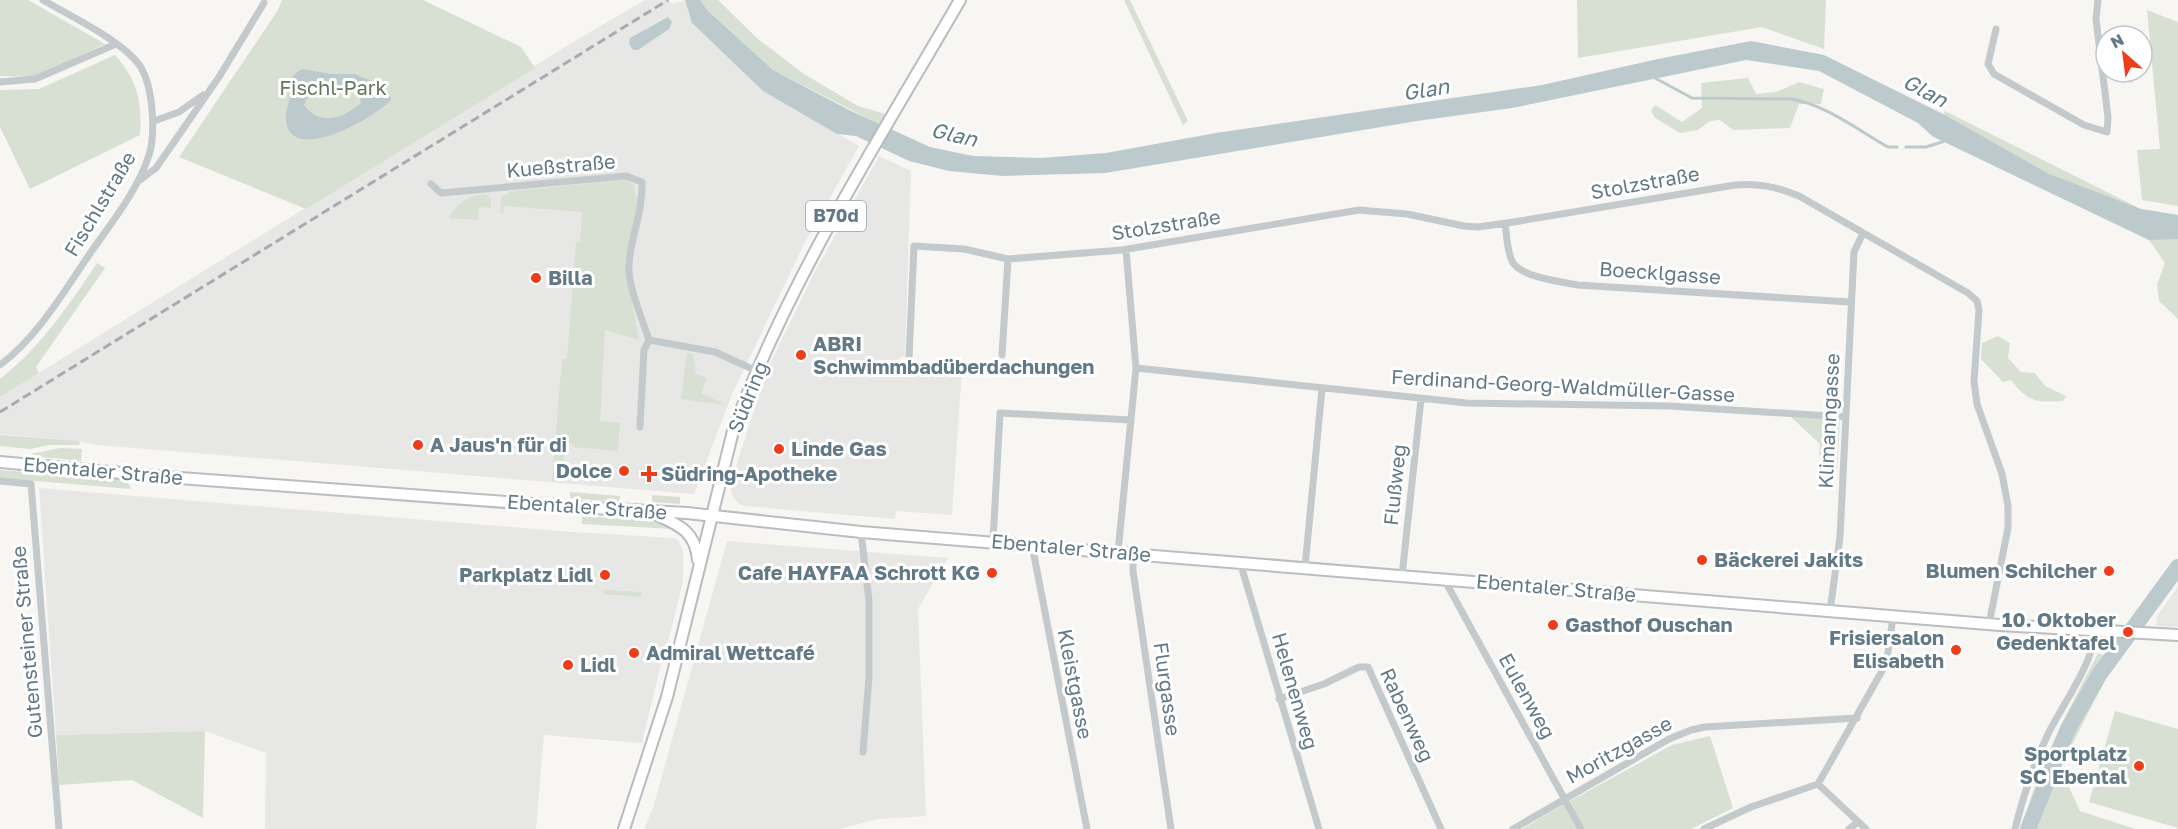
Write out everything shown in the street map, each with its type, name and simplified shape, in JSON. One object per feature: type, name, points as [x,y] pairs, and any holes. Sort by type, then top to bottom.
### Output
[{"type":"main road","name":"Südring","points":[[624,829],[667,697],[733,431],[757,371],[803,276],[960,0]]},
{"type":"main road","name":"Ebentaler Straße","points":[[0,462],[166,477],[711,516],[861,532],[993,541],[1893,617],[2096,632],[2178,635]]},
{"type":"main road","points":[[649,511],[674,523],[691,536],[697,547],[699,570]]},
{"type":"street","name":"Fischlstraße","points":[[0,365],[24,344],[56,303],[138,181],[149,154],[154,121],[142,68],[130,54],[43,0]]},
{"type":"street","points":[[1996,29],[1988,64],[1994,74],[2084,125],[2108,132],[2096,19],[2098,0]]},
{"type":"street","points":[[138,181],[156,168],[254,23],[264,3]]},
{"type":"street","points":[[0,82],[35,79],[116,44]]},
{"type":"street","points":[[154,121],[179,112],[207,92]]},
{"type":"street","name":"Kueßstraße","points":[[431,184],[441,193],[626,176],[642,183],[643,201],[629,264],[629,276],[649,340],[644,350],[640,427]]},
{"type":"street","name":"Stolzstraße","points":[[909,358],[914,246],[964,249],[1008,259],[1126,250],[1329,213],[1359,210],[1407,214],[1464,226],[1505,224],[1735,185],[1753,184],[1782,189],[1799,196],[1968,293],[1977,301],[1979,306],[1974,381],[1977,404],[2002,474],[2008,506],[2008,528],[1989,624]]},
{"type":"street","name":"Boecklgasse","points":[[1505,224],[1514,266],[1549,280],[1578,285],[1850,302]]},
{"type":"street","name":"Klimanngasse","points":[[1830,611],[1840,537],[1854,252],[1863,233]]},
{"type":"street","points":[[1118,552],[1136,368],[1126,250]]},
{"type":"street","points":[[1002,354],[1008,259]]},
{"type":"street","points":[[649,340],[715,352],[757,371]]},
{"type":"street","name":"Ferdinand-Georg-Waldmüller-Gasse","points":[[1136,368],[1467,403],[1669,406],[1846,417]]},
{"type":"street","points":[[1305,567],[1322,389]]},
{"type":"street","name":"Flußweg","points":[[1402,576],[1421,399]]},
{"type":"street","points":[[993,541],[1000,413],[1131,420]]},
{"type":"street","name":"Gutensteiner Straße","points":[[0,481],[31,484],[59,829]]},
{"type":"street","points":[[861,532],[869,601],[869,677],[863,752]]},
{"type":"street","name":"Kleistgasse","points":[[1032,545],[1087,829]]},
{"type":"street","name":"Flurgasse","points":[[1133,554],[1133,571],[1171,829]]},
{"type":"street","name":"Helenenweg","points":[[1240,562],[1319,829]]},
{"type":"street","name":"Eulenweg","points":[[1444,579],[1581,829]]},
{"type":"street","points":[[1704,829],[1751,807],[1818,784],[1857,718],[1887,659],[1893,617]]},
{"type":"street","points":[[2015,829],[2042,748],[2090,657],[2096,632]]},
{"type":"street","name":"Rabenweg","points":[[1279,699],[1324,684],[1359,667],[1368,668],[1441,829]]},
{"type":"street","name":"Moritzgasse","points":[[1513,829],[1669,740],[1691,730],[1735,725],[1857,718]]},
{"type":"street","points":[[1818,784],[1866,829]]},
{"type":"street","points":[[1849,829],[1858,822]]},
{"type":"shaded area","points":[[645,0],[669,0],[672,4],[685,0],[692,23],[763,91],[859,146],[804,244],[733,392],[694,494],[98,445],[0,434],[0,397],[578,39]]},
{"type":"shaded area","points":[[685,0],[700,0],[708,11],[773,70],[849,110],[930,147],[973,156],[1041,158],[1106,153],[1216,133],[1542,85],[1751,41],[1824,55],[1943,114],[2049,174],[2141,209],[2178,215],[2178,239],[2149,240],[1932,136],[1918,123],[1819,71],[1746,60],[1512,108],[1417,121],[1105,173],[1003,176],[949,171],[909,161],[856,136],[837,134],[763,91],[692,23]]},
{"type":"shaded area","points":[[668,17],[672,22],[669,29],[638,50],[633,50],[629,44],[630,38]]},
{"type":"shaded area","points":[[303,69],[330,74],[355,74],[378,84],[383,91],[390,94],[391,100],[370,116],[338,132],[321,138],[306,139],[294,136],[287,126],[286,114],[293,76]],"holes":[[[340,86],[359,93],[361,103],[347,113],[332,118],[317,116],[304,105],[310,94],[318,89]]]},
{"type":"shaded area","points":[[879,156],[911,171],[905,355],[896,360],[896,368],[962,369],[952,515],[896,511],[895,519],[744,506],[734,498],[731,491],[732,479],[766,372],[812,277]]},
{"type":"shaded area","points":[[39,488],[558,531],[674,538],[679,541],[683,551],[683,581],[642,743],[544,735],[536,829],[265,829],[266,753],[205,731],[56,735]]},
{"type":"shaded area","points":[[727,541],[948,558],[918,609],[926,816],[878,819],[839,829],[644,829],[653,808]]},
{"type":"shaded area","points":[[2178,587],[2178,627],[2156,626],[2157,616]]},
{"type":"green space","points":[[0,0],[28,0],[105,44],[34,77],[0,76]]},
{"type":"green space","name":"Fischl-Park","points":[[282,0],[423,0],[521,47],[535,68],[306,209],[179,157],[278,10]]},
{"type":"green space","points":[[700,0],[718,0],[758,39],[804,74],[858,106],[885,114],[879,124],[773,70],[708,11]]},
{"type":"green space","points":[[1124,0],[1130,0],[1188,121],[1183,125]]},
{"type":"green space","points":[[1577,0],[1826,0],[1824,49],[1762,27],[1578,58]]},
{"type":"green space","points":[[2147,10],[2178,22],[2178,206],[2142,200],[2137,150],[2160,149],[2154,84],[2154,24],[2148,24]]},
{"type":"green space","points":[[115,55],[129,74],[137,92],[140,135],[30,189],[0,127],[0,90],[39,89]]},
{"type":"green space","points":[[1748,78],[1756,94],[1776,92],[1799,82],[1824,89],[1821,104],[1799,104],[1790,128],[1733,130],[1720,120],[1710,121],[1698,130],[1680,133],[1655,118],[1651,111],[1655,105],[1682,122],[1702,108],[1701,83]]},
{"type":"green space","points":[[1945,111],[2141,209],[2178,215],[2178,319],[2159,301],[2157,285],[2165,263],[2149,240],[1932,136]]},
{"type":"green space","points":[[626,180],[634,185],[639,201],[625,262],[639,340],[605,330],[600,421],[620,423],[618,451],[573,447],[573,443],[565,442],[562,481],[552,481],[562,359],[567,359],[576,242],[580,242],[582,212],[504,206],[503,214],[500,213],[501,198],[511,191]]},
{"type":"green space","points":[[485,194],[491,198],[491,208],[479,207],[478,220],[449,218],[455,208],[464,201]]},
{"type":"green space","points":[[97,263],[105,268],[36,367],[39,373],[0,397],[0,379],[41,340]]},
{"type":"green space","points":[[1998,336],[2010,343],[2008,358],[2021,372],[2035,373],[2045,386],[2066,396],[2063,401],[2034,400],[2023,393],[2011,380],[2003,382],[1981,359],[1982,343]]},
{"type":"green space","points":[[687,353],[693,354],[696,374],[707,378],[701,393],[726,405],[681,399]]},
{"type":"green space","points":[[1790,416],[1840,418],[1837,470],[1819,455],[1820,444]]},
{"type":"green space","points":[[0,435],[79,441],[80,445],[49,445],[30,449],[0,446]]},
{"type":"green space","points":[[60,448],[82,449],[81,461],[31,456],[31,454]]},
{"type":"green space","points":[[0,470],[120,479],[127,481],[131,489],[0,478]]},
{"type":"green space","points":[[570,492],[620,496],[619,502],[570,498]]},
{"type":"green space","points":[[652,495],[680,497],[680,504],[652,502]]},
{"type":"green space","points":[[582,516],[665,522],[674,529],[582,524]]},
{"type":"green space","points":[[604,590],[641,592],[641,597],[604,594]]},
{"type":"green space","points":[[2098,653],[2115,661],[2060,768],[2080,811],[2135,829],[2022,829],[2045,761]]},
{"type":"green space","name":"Sportplatz SC Ebental","points":[[2115,711],[2178,729],[2178,828],[2089,802]]},
{"type":"green space","points":[[205,731],[203,818],[132,780],[59,785],[56,735]]},
{"type":"green space","points":[[1710,736],[1733,808],[1691,829],[1585,829],[1570,801],[1672,745]]},
{"type":"green space","points":[[1564,804],[1578,829],[1522,829]]},
{"type":"waterway","points":[[1655,78],[1692,98],[1792,99],[1805,102],[1842,119],[1888,147],[1897,147]]},
{"type":"waterway","points":[[1906,147],[1926,147],[1945,141]]},
{"type":"waterway","points":[[2028,829],[2068,729],[2099,675],[2178,567]]},
{"type":"railway","points":[[0,412],[668,0]]},
{"type":"place","name":"Billa","points":[[536,278]]},
{"type":"place","name":"ABRI Schwimmbadüberdachungen","points":[[801,355]]},
{"type":"place","name":"A Jaus'n für di","points":[[418,445]]},
{"type":"place","name":"Linde Gas","points":[[779,449]]},
{"type":"place","name":"Dolce","points":[[624,471]]},
{"type":"place","name":"Südring-Apotheke","points":[[649,474]]},
{"type":"place","name":"Bäckerei Jakits","points":[[1702,560]]},
{"type":"place","name":"Blumen Schilcher","points":[[2109,571]]},
{"type":"place","name":"Cafe HAYFAA Schrott KG","points":[[992,573]]},
{"type":"place","name":"Parkplatz Lidl","points":[[605,575]]},
{"type":"place","name":"Gasthof Ouschan","points":[[1553,625]]},
{"type":"place","name":"10. Oktober Gedenktafel","points":[[2128,632]]},
{"type":"place","name":"Frisiersalon Elisabeth","points":[[1956,650]]},
{"type":"place","name":"Admiral Wettcafé","points":[[634,653]]},
{"type":"place","name":"Lidl","points":[[568,665]]},
{"type":"place","name":"Sportplatz SC Ebental","points":[[2139,766]]},
{"type":"water label","name":"Glan","points":[[1426,90]]},
{"type":"water label","name":"Glan","points":[[1925,91]]},
{"type":"water label","name":"Glan","points":[[954,135]]}]
